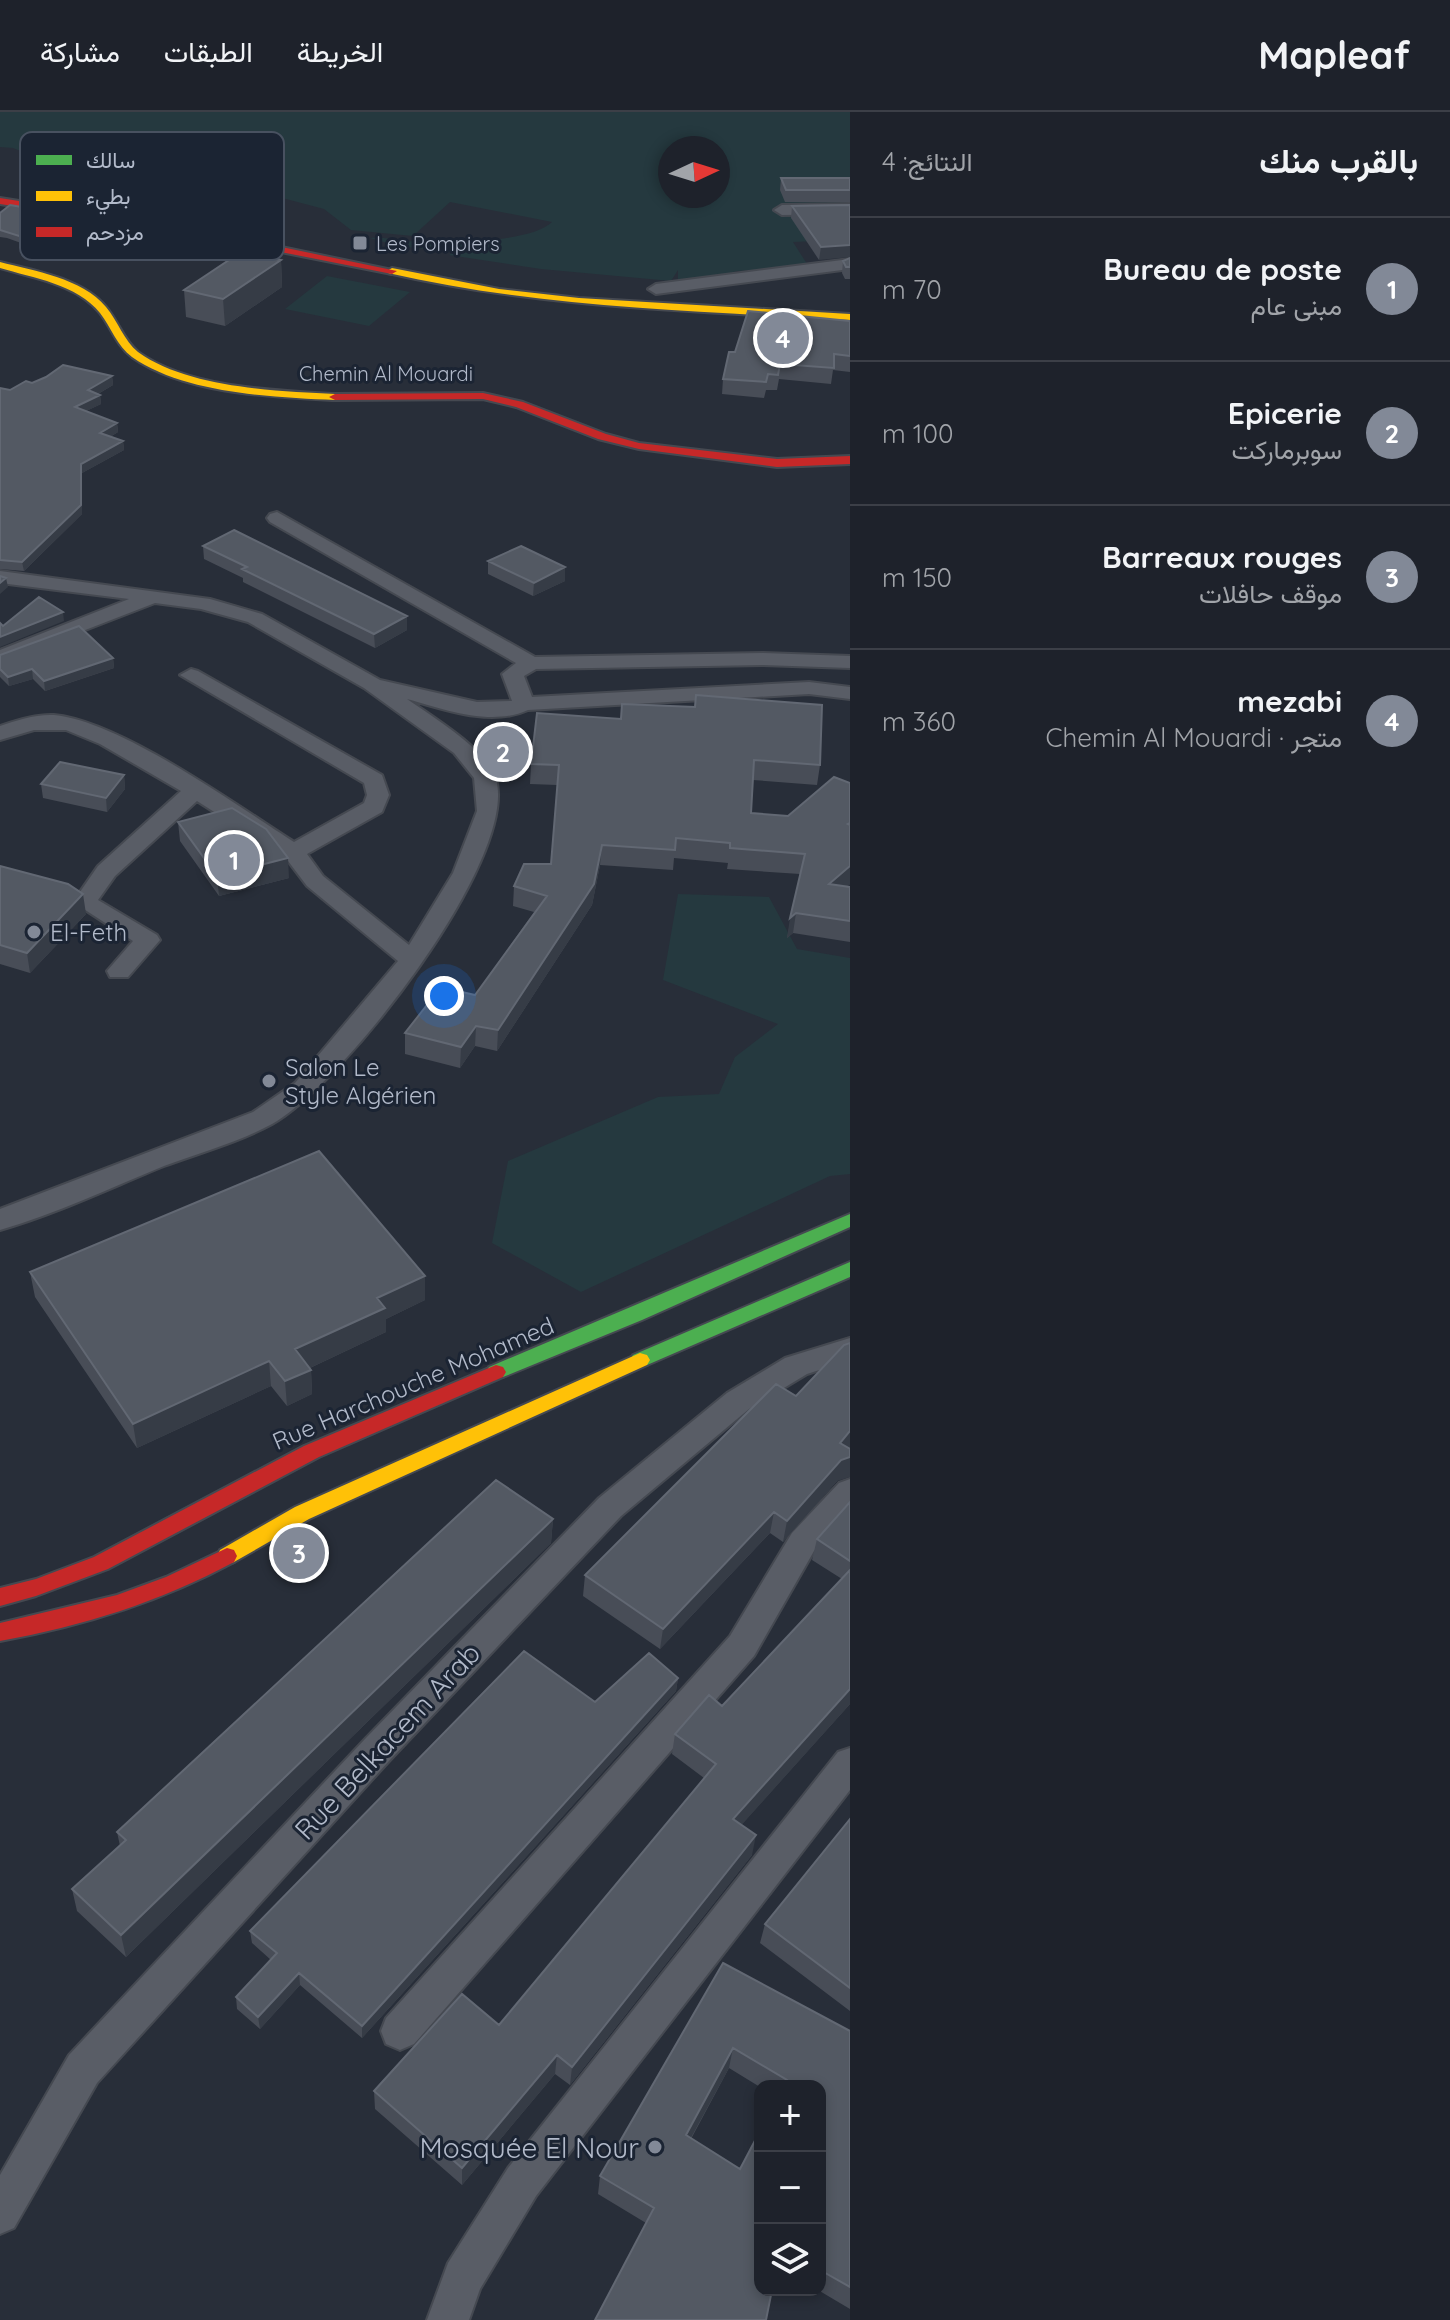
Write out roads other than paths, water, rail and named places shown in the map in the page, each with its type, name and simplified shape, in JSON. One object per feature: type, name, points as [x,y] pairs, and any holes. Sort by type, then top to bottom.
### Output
[{"type":"main road","points":[[0,184],[20,187]]},
{"type":"main road","points":[[0,201],[20,204]]},
{"type":"main road","points":[[284,233],[487,273],[656,289],[850,301]]},
{"type":"main road","points":[[284,250],[499,292],[592,302],[850,317]]},
{"type":"main road","name":"Chemin Al Mouardi","points":[[0,265],[80,292],[98,304],[132,352],[162,368],[228,386],[326,397],[483,396],[519,404],[602,437],[639,446],[777,463],[850,460]]},
{"type":"main road","name":"Rue Harchouche Mohamed","points":[[0,1597],[46,1587],[88,1571],[253,1480],[386,1417],[635,1315],[850,1220]]},
{"type":"main road","points":[[3,1631],[71,1618],[148,1593],[204,1569],[297,1516],[642,1358],[850,1269]]},
{"type":"street","points":[[782,210],[850,209]]},
{"type":"street","points":[[656,289],[850,264]]},
{"type":"street","points":[[277,518],[531,663]]},
{"type":"street","points":[[0,577],[203,603],[255,618],[371,684],[462,748],[485,777],[488,811],[481,837],[465,873],[411,959],[304,1089],[262,1118],[0,1220]]},
{"type":"street","points":[[0,657],[153,597]]},
{"type":"street","points":[[524,704],[513,674],[531,663],[763,659],[850,662]]},
{"type":"street","points":[[191,675],[374,780],[378,795],[374,807],[293,852]]},
{"type":"street","points":[[371,684],[485,710],[505,711],[524,704],[809,688],[850,693]]},
{"type":"street","points":[[0,733],[25,724],[56,722],[85,729],[196,790],[293,852],[315,881],[411,959]]},
{"type":"street","points":[[119,971],[148,940],[85,902],[106,871],[196,790]]},
{"type":"street","name":"Rue Belkacem Arab","points":[[0,2214],[83,2069],[377,1750],[610,1507],[738,1401],[796,1366],[850,1349]]},
{"type":"street","points":[[400,2031],[742,1646],[803,1542],[850,1492]]},
{"type":"street","points":[[448,2320],[463,2278],[522,2182],[850,1763]]},
{"type":"place","name":"Les Pompiers","points":[[360,243]]},
{"type":"place","name":"mezabi","points":[[783,338]]},
{"type":"place","name":"Epicerie","points":[[503,752]]},
{"type":"place","name":"Bureau de poste","points":[[234,860]]},
{"type":"place","name":"El-Feth","points":[[34,932]]},
{"type":"place","name":"Salon Le Style Algérien","points":[[269,1081]]},
{"type":"place","name":"Barreaux rouges","points":[[299,1553]]},
{"type":"place","name":"Mosquée El Nour","points":[[655,2147]]}]
